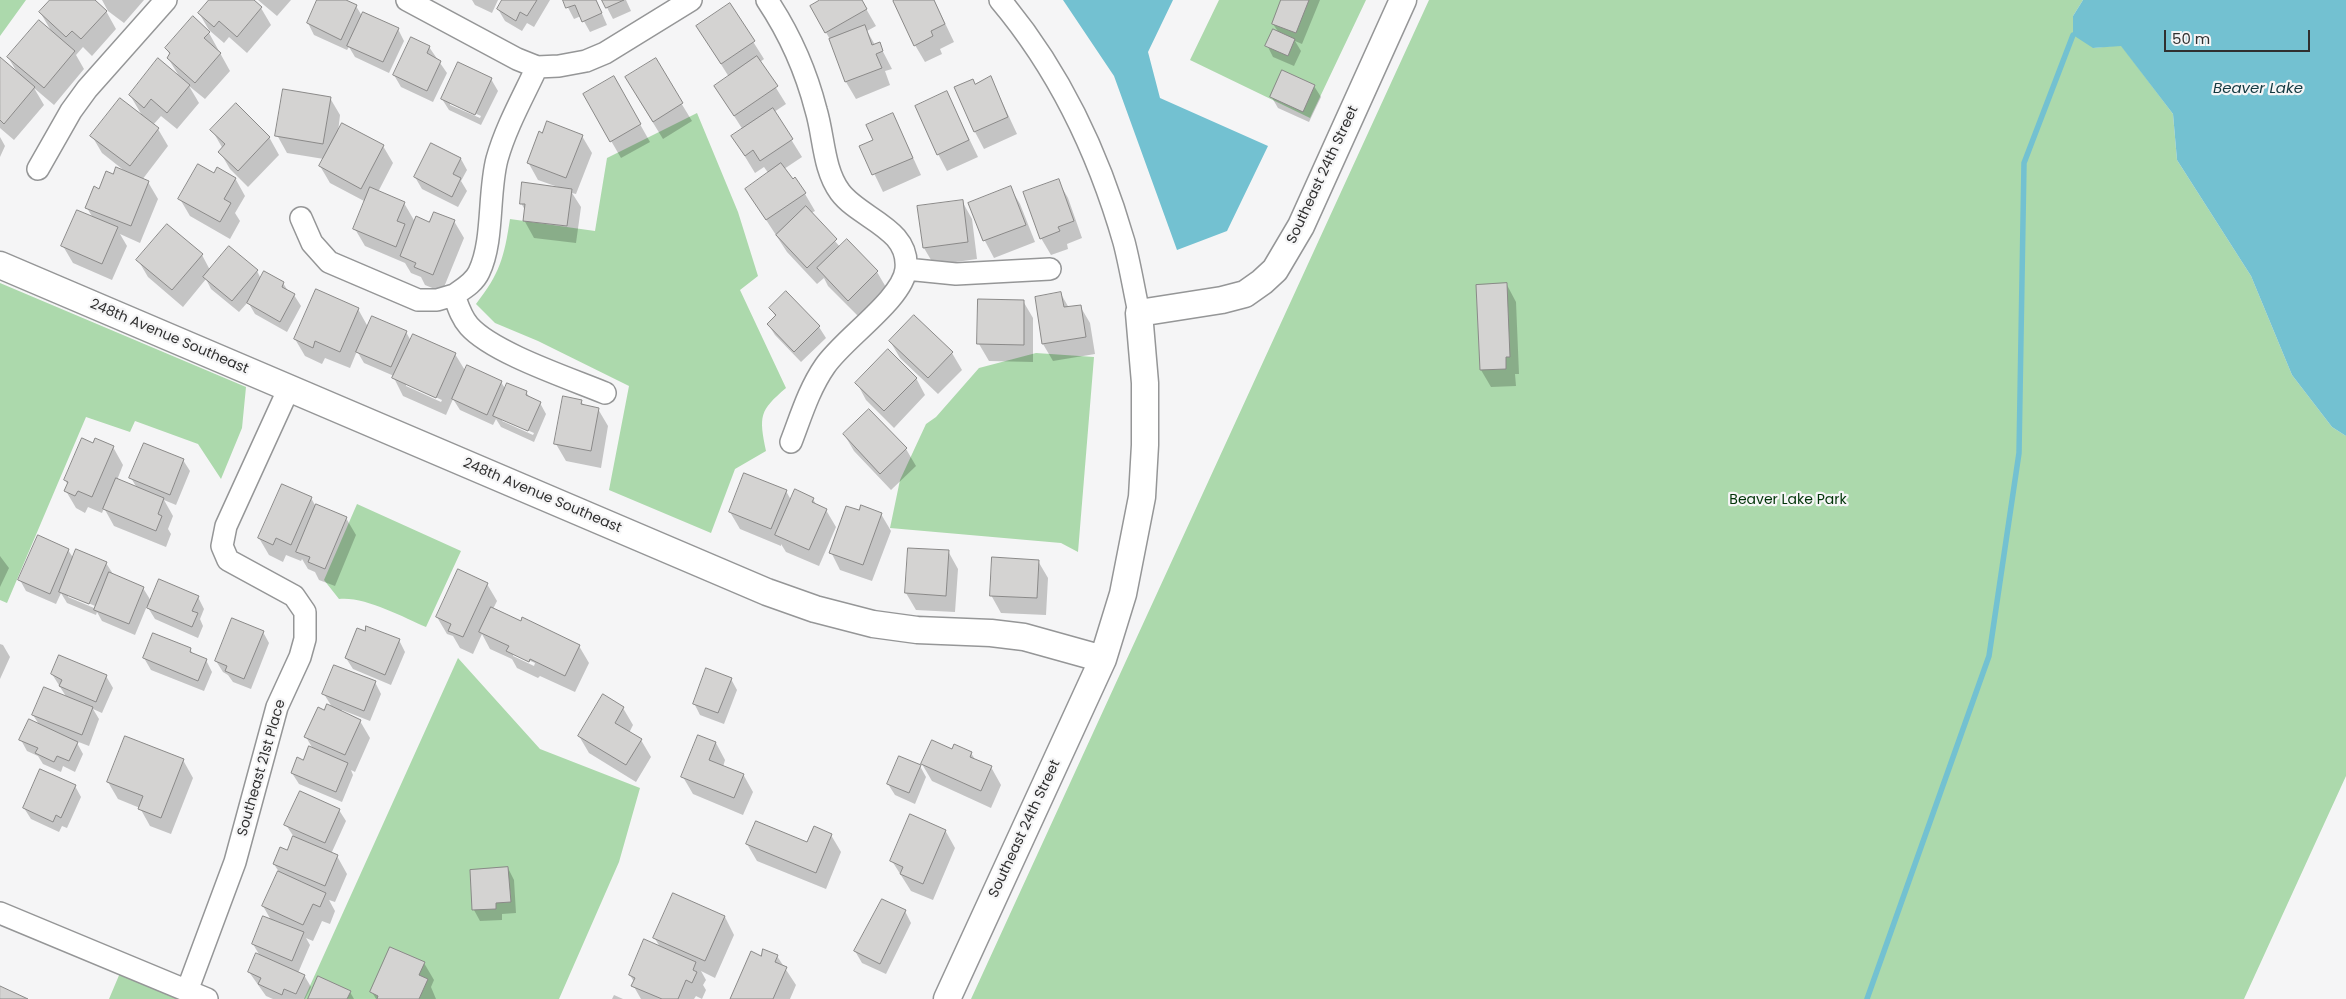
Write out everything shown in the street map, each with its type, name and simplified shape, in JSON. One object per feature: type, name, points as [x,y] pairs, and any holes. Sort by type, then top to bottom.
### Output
[{"type":"street","points":[[38,169],[71,111],[87,89],[166,0]]},
{"type":"street","points":[[407,0],[517,59],[537,67],[559,66],[586,61],[598,56],[691,0]]},
{"type":"street","points":[[767,0],[785,27],[798,58],[816,109],[830,173],[836,185],[851,204],[900,241],[904,250],[906,269],[896,292],[836,350],[823,368],[810,393],[791,442]]},
{"type":"street","points":[[1000,0],[1020,23],[1049,70],[1074,114],[1104,180],[1124,244],[1139,313]]},
{"type":"street","name":"Southeast 24th Street","points":[[947,999],[1103,659],[1123,594],[1142,497],[1145,445],[1144,383],[1139,313],[1222,300],[1245,294],[1275,270],[1301,226],[1403,0]]},
{"type":"street","points":[[301,218],[312,243],[329,262],[418,300],[437,300],[454,295],[470,284],[479,272],[485,253],[497,159],[506,133],[537,67]]},
{"type":"street","name":"248th Avenue Southeast","points":[[0,265],[767,592],[814,610],[873,624],[917,630],[991,633],[1024,637],[1103,659]]},
{"type":"street","points":[[906,269],[956,274],[1050,269]]},
{"type":"street","points":[[454,295],[460,314],[467,324],[486,341],[605,393]]},
{"type":"street","name":"Southeast 21st Place","points":[[187,990],[235,862],[277,707],[300,657],[305,639],[305,612],[294,596],[228,560],[222,546],[226,526],[289,388]]},
{"type":"street","points":[[0,913],[208,999]]},
{"type":"green space","points":[[0,0],[26,0],[0,36]]},
{"type":"green space","points":[[1219,0],[1366,0],[1310,118],[1190,60]]},
{"type":"green space","name":"Beaver Lake Park","points":[[1429,0],[2083,0],[2073,16],[2094,48],[2121,45],[2173,114],[2177,160],[2251,276],[2292,375],[2332,427],[2346,436],[2346,776],[2244,999],[971,999]]},
{"type":"green space","points":[[697,113],[738,212],[758,276],[740,290],[786,388],[771,403],[763,415],[762,430],[766,451],[735,469],[711,533],[609,490],[629,386],[538,341],[495,323],[476,304],[491,283],[500,264],[506,244],[510,219],[595,231],[607,158]]},
{"type":"green space","points":[[0,283],[246,387],[242,428],[221,479],[198,444],[135,421],[130,432],[86,417],[7,603],[0,600]]},
{"type":"green space","points":[[1036,353],[1094,357],[1078,552],[1061,543],[890,528],[900,480],[926,424],[936,417],[979,368]]},
{"type":"green space","points":[[357,504],[461,551],[426,627],[371,604],[349,599],[339,599],[324,580]]},
{"type":"green space","points":[[458,658],[540,749],[640,788],[619,862],[559,999],[304,999]]},
{"type":"green space","points":[[120,973],[181,999],[109,999]]},
{"type":"water","points":[[1063,0],[1173,0],[1148,52],[1160,98],[1268,146],[1227,231],[1177,250],[1114,76]]},
{"type":"water","name":"Beaver Lake","points":[[2083,0],[2346,0],[2346,436],[2332,427],[2292,375],[2251,276],[2177,160],[2173,114],[2121,46],[2093,48],[2073,35],[2073,16]]},
{"type":"building","points":[[50,0],[95,0],[107,11],[81,39],[72,31],[66,37],[39,12]]},
{"type":"building","points":[[209,0],[254,0],[262,7],[237,37],[219,21],[214,27],[198,13]]},
{"type":"building","points":[[317,0],[346,0],[357,5],[341,40],[307,23]]},
{"type":"building","points":[[502,0],[537,0],[527,16],[520,12],[516,21],[497,9]]},
{"type":"building","points":[[563,0],[596,0],[602,13],[582,22],[575,5],[566,8]]},
{"type":"building","points":[[602,0],[624,0],[606,8]]},
{"type":"building","points":[[820,0],[862,0],[867,9],[825,33],[810,6]]},
{"type":"building","points":[[934,0],[945,24],[931,31],[933,36],[914,46],[893,1]]},
{"type":"building","points":[[1281,0],[1309,0],[1296,33],[1272,24]]},
{"type":"building","points":[[730,3],[755,41],[721,64],[696,26]]},
{"type":"building","points":[[363,12],[399,28],[383,62],[347,46]]},
{"type":"building","points":[[193,16],[210,32],[204,38],[221,53],[195,83],[167,58],[170,53],[165,48]]},
{"type":"building","points":[[39,20],[75,51],[44,88],[7,57]]},
{"type":"building","points":[[865,25],[872,45],[880,42],[883,51],[876,54],[882,68],[845,82],[829,39]]},
{"type":"building","points":[[1273,29],[1295,39],[1288,56],[1265,46]]},
{"type":"building","points":[[411,37],[430,46],[427,53],[441,61],[427,91],[393,75]]},
{"type":"building","points":[[757,56],[778,86],[734,116],[714,86]]},
{"type":"building","points":[[0,57],[35,87],[4,124],[0,120]]},
{"type":"building","points":[[158,58],[190,85],[167,113],[151,99],[144,108],[129,95]]},
{"type":"building","points":[[656,58],[683,103],[653,122],[625,77]]},
{"type":"building","points":[[458,62],[492,78],[475,115],[441,99]]},
{"type":"building","points":[[1282,70],[1315,85],[1303,112],[1270,97]]},
{"type":"building","points":[[614,76],[641,124],[610,142],[583,94]]},
{"type":"building","points":[[991,76],[1008,117],[974,132],[954,87],[973,79],[975,84]]},
{"type":"building","points":[[283,89],[331,97],[323,144],[275,136]]},
{"type":"building","points":[[947,91],[969,140],[937,155],[915,106]]},
{"type":"building","points":[[120,98],[159,128],[130,166],[90,136]]},
{"type":"building","points":[[236,103],[270,137],[238,171],[218,152],[225,144],[210,130]]},
{"type":"building","points":[[773,108],[793,139],[760,161],[753,150],[745,156],[731,136]]},
{"type":"building","points":[[893,113],[913,158],[872,175],[859,146],[873,140],[866,125]]},
{"type":"building","points":[[547,121],[583,135],[566,178],[527,163],[539,131],[542,133]]},
{"type":"building","points":[[342,123],[384,145],[361,189],[319,166]]},
{"type":"building","points":[[431,143],[461,158],[453,174],[461,178],[452,197],[414,177]]},
{"type":"building","points":[[781,163],[793,179],[795,177],[806,193],[766,220],[745,189]]},
{"type":"building","points":[[198,164],[214,173],[217,167],[236,178],[224,199],[231,203],[220,222],[178,199]]},
{"type":"building","points":[[116,167],[149,181],[131,226],[85,208],[94,186],[99,189],[106,171],[113,174]]},
{"type":"building","points":[[1059,179],[1074,221],[1058,227],[1060,231],[1040,239],[1023,192]]},
{"type":"building","points":[[522,182],[572,189],[567,226],[523,221],[525,204],[520,204]]},
{"type":"building","points":[[1011,186],[1026,225],[983,241],[968,203]]},
{"type":"building","points":[[370,187],[405,202],[397,221],[405,224],[396,247],[353,229]]},
{"type":"building","points":[[963,200],[968,242],[923,248],[917,206]]},
{"type":"building","points":[[806,206],[837,239],[807,268],[776,235]]},
{"type":"building","points":[[77,210],[118,227],[102,264],[61,246]]},
{"type":"building","points":[[434,212],[455,220],[433,275],[414,267],[416,263],[400,256],[416,216],[429,222]]},
{"type":"building","points":[[167,224],[203,254],[172,290],[136,260]]},
{"type":"building","points":[[847,239],[878,271],[848,301],[817,268]]},
{"type":"building","points":[[229,246],[258,270],[232,301],[203,277]]},
{"type":"building","points":[[264,271],[284,282],[282,287],[295,294],[280,322],[247,303]]},
{"type":"building","points":[[1507,283],[1510,357],[1506,357],[1506,369],[1480,370],[1476,285]]},
{"type":"building","points":[[316,289],[359,308],[340,352],[315,341],[313,348],[294,339]]},
{"type":"building","points":[[786,291],[820,326],[794,352],[767,324],[776,315],[769,308]]},
{"type":"building","points":[[1061,292],[1064,307],[1081,305],[1086,337],[1042,344],[1035,297]]},
{"type":"building","points":[[978,299],[1024,300],[1024,345],[977,344]]},
{"type":"building","points":[[914,315],[953,352],[928,378],[889,341]]},
{"type":"building","points":[[372,316],[407,331],[391,367],[356,352]]},
{"type":"building","points":[[413,334],[456,353],[436,398],[392,378]]},
{"type":"building","points":[[888,349],[917,378],[884,411],[855,383]]},
{"type":"building","points":[[467,365],[502,381],[487,415],[452,399]]},
{"type":"building","points":[[507,383],[527,391],[526,395],[541,402],[528,431],[493,416]]},
{"type":"building","points":[[563,396],[582,400],[581,404],[599,408],[591,451],[554,444]]},
{"type":"building","points":[[869,409],[907,448],[880,474],[843,434]]},
{"type":"building","points":[[82,438],[93,443],[95,438],[114,446],[92,497],[78,491],[75,496],[64,491],[68,482],[64,480]]},
{"type":"building","points":[[144,443],[184,459],[170,495],[129,478]]},
{"type":"building","points":[[744,473],[787,490],[771,529],[729,512]]},
{"type":"building","points":[[116,478],[164,498],[158,514],[162,516],[156,531],[103,509]]},
{"type":"building","points":[[282,484],[312,497],[291,545],[276,538],[273,545],[258,538]]},
{"type":"building","points":[[795,489],[814,498],[812,502],[827,509],[809,550],[775,535]]},
{"type":"building","points":[[316,504],[347,517],[325,569],[308,562],[310,557],[296,552]]},
{"type":"building","points":[[861,505],[882,513],[863,565],[829,553],[846,506],[859,510]]},
{"type":"building","points":[[38,535],[69,549],[50,594],[18,580]]},
{"type":"building","points":[[908,548],[949,550],[946,596],[905,593]]},
{"type":"building","points":[[76,549],[107,562],[89,604],[59,592]]},
{"type":"building","points":[[992,557],[1039,560],[1037,598],[990,596]]},
{"type":"building","points":[[458,569],[488,583],[463,637],[448,631],[451,624],[436,617]]},
{"type":"building","points":[[109,572],[144,587],[129,624],[94,610]]},
{"type":"building","points":[[159,579],[199,596],[192,611],[198,613],[192,627],[147,608]]},
{"type":"building","points":[[491,607],[521,621],[522,617],[580,645],[565,676],[530,659],[529,662],[506,651],[509,646],[479,632]]},
{"type":"building","points":[[232,618],[264,631],[244,679],[225,671],[227,666],[215,661]]},
{"type":"building","points":[[366,626],[400,639],[385,675],[345,658],[357,628],[365,631]]},
{"type":"building","points":[[153,633],[191,648],[190,652],[207,659],[198,681],[143,658]]},
{"type":"building","points":[[59,655],[107,675],[96,702],[59,686],[62,680],[51,674]]},
{"type":"building","points":[[334,665],[376,681],[364,711],[322,694]]},
{"type":"building","points":[[706,668],[732,678],[718,713],[693,704]]},
{"type":"building","points":[[44,687],[93,707],[82,735],[32,715]]},
{"type":"building","points":[[603,694],[624,707],[615,723],[642,739],[626,765],[578,736]]},
{"type":"building","points":[[327,704],[361,720],[345,755],[304,737],[318,707],[324,710]]},
{"type":"building","points":[[29,719],[78,742],[69,761],[57,756],[54,762],[35,753],[38,748],[19,740]]},
{"type":"building","points":[[698,735],[716,742],[709,760],[744,774],[734,798],[681,777]]},
{"type":"building","points":[[125,736],[184,759],[161,818],[138,809],[143,796],[107,782]]},
{"type":"building","points":[[932,740],[952,749],[954,744],[972,752],[970,757],[992,766],[981,791],[921,764]]},
{"type":"building","points":[[309,746],[348,763],[336,792],[291,773],[297,757],[303,760]]},
{"type":"building","points":[[899,756],[921,765],[909,793],[887,784]]},
{"type":"building","points":[[40,769],[76,785],[61,818],[56,815],[53,822],[23,808]]},
{"type":"building","points":[[300,791],[340,809],[325,843],[284,825]]},
{"type":"building","points":[[910,814],[946,830],[923,884],[900,874],[903,867],[890,861]]},
{"type":"building","points":[[756,821],[807,842],[814,826],[832,834],[816,873],[746,844]]},
{"type":"building","points":[[293,836],[338,855],[325,886],[273,864],[280,847],[287,850]]},
{"type":"building","points":[[508,867],[511,902],[496,903],[496,909],[472,910],[470,870]]},
{"type":"building","points":[[278,871],[326,893],[320,907],[313,904],[303,925],[262,906]]},
{"type":"building","points":[[673,893],[725,916],[705,961],[653,938]]},
{"type":"building","points":[[882,899],[906,910],[880,964],[854,951]]},
{"type":"building","points":[[263,916],[304,932],[292,961],[252,944]]},
{"type":"building","points":[[644,939],[696,962],[693,970],[697,972],[692,983],[686,980],[678,999],[662,999],[631,986],[635,978],[629,975]]},
{"type":"building","points":[[390,947],[425,962],[419,975],[428,979],[419,999],[377,999],[378,996],[370,992]]},
{"type":"building","points":[[763,949],[778,955],[775,962],[787,967],[773,999],[730,999],[751,951],[761,956]]},
{"type":"building","points":[[256,953],[305,975],[296,994],[284,989],[282,995],[258,984],[261,978],[248,972]]},
{"type":"building","points":[[318,976],[351,991],[347,999],[308,999]]},
{"type":"building","points":[[0,986],[28,999],[0,999]]},
{"type":"waterway","points":[[1867,999],[1989,656],[2019,453],[2024,163],[2073,35]]}]
